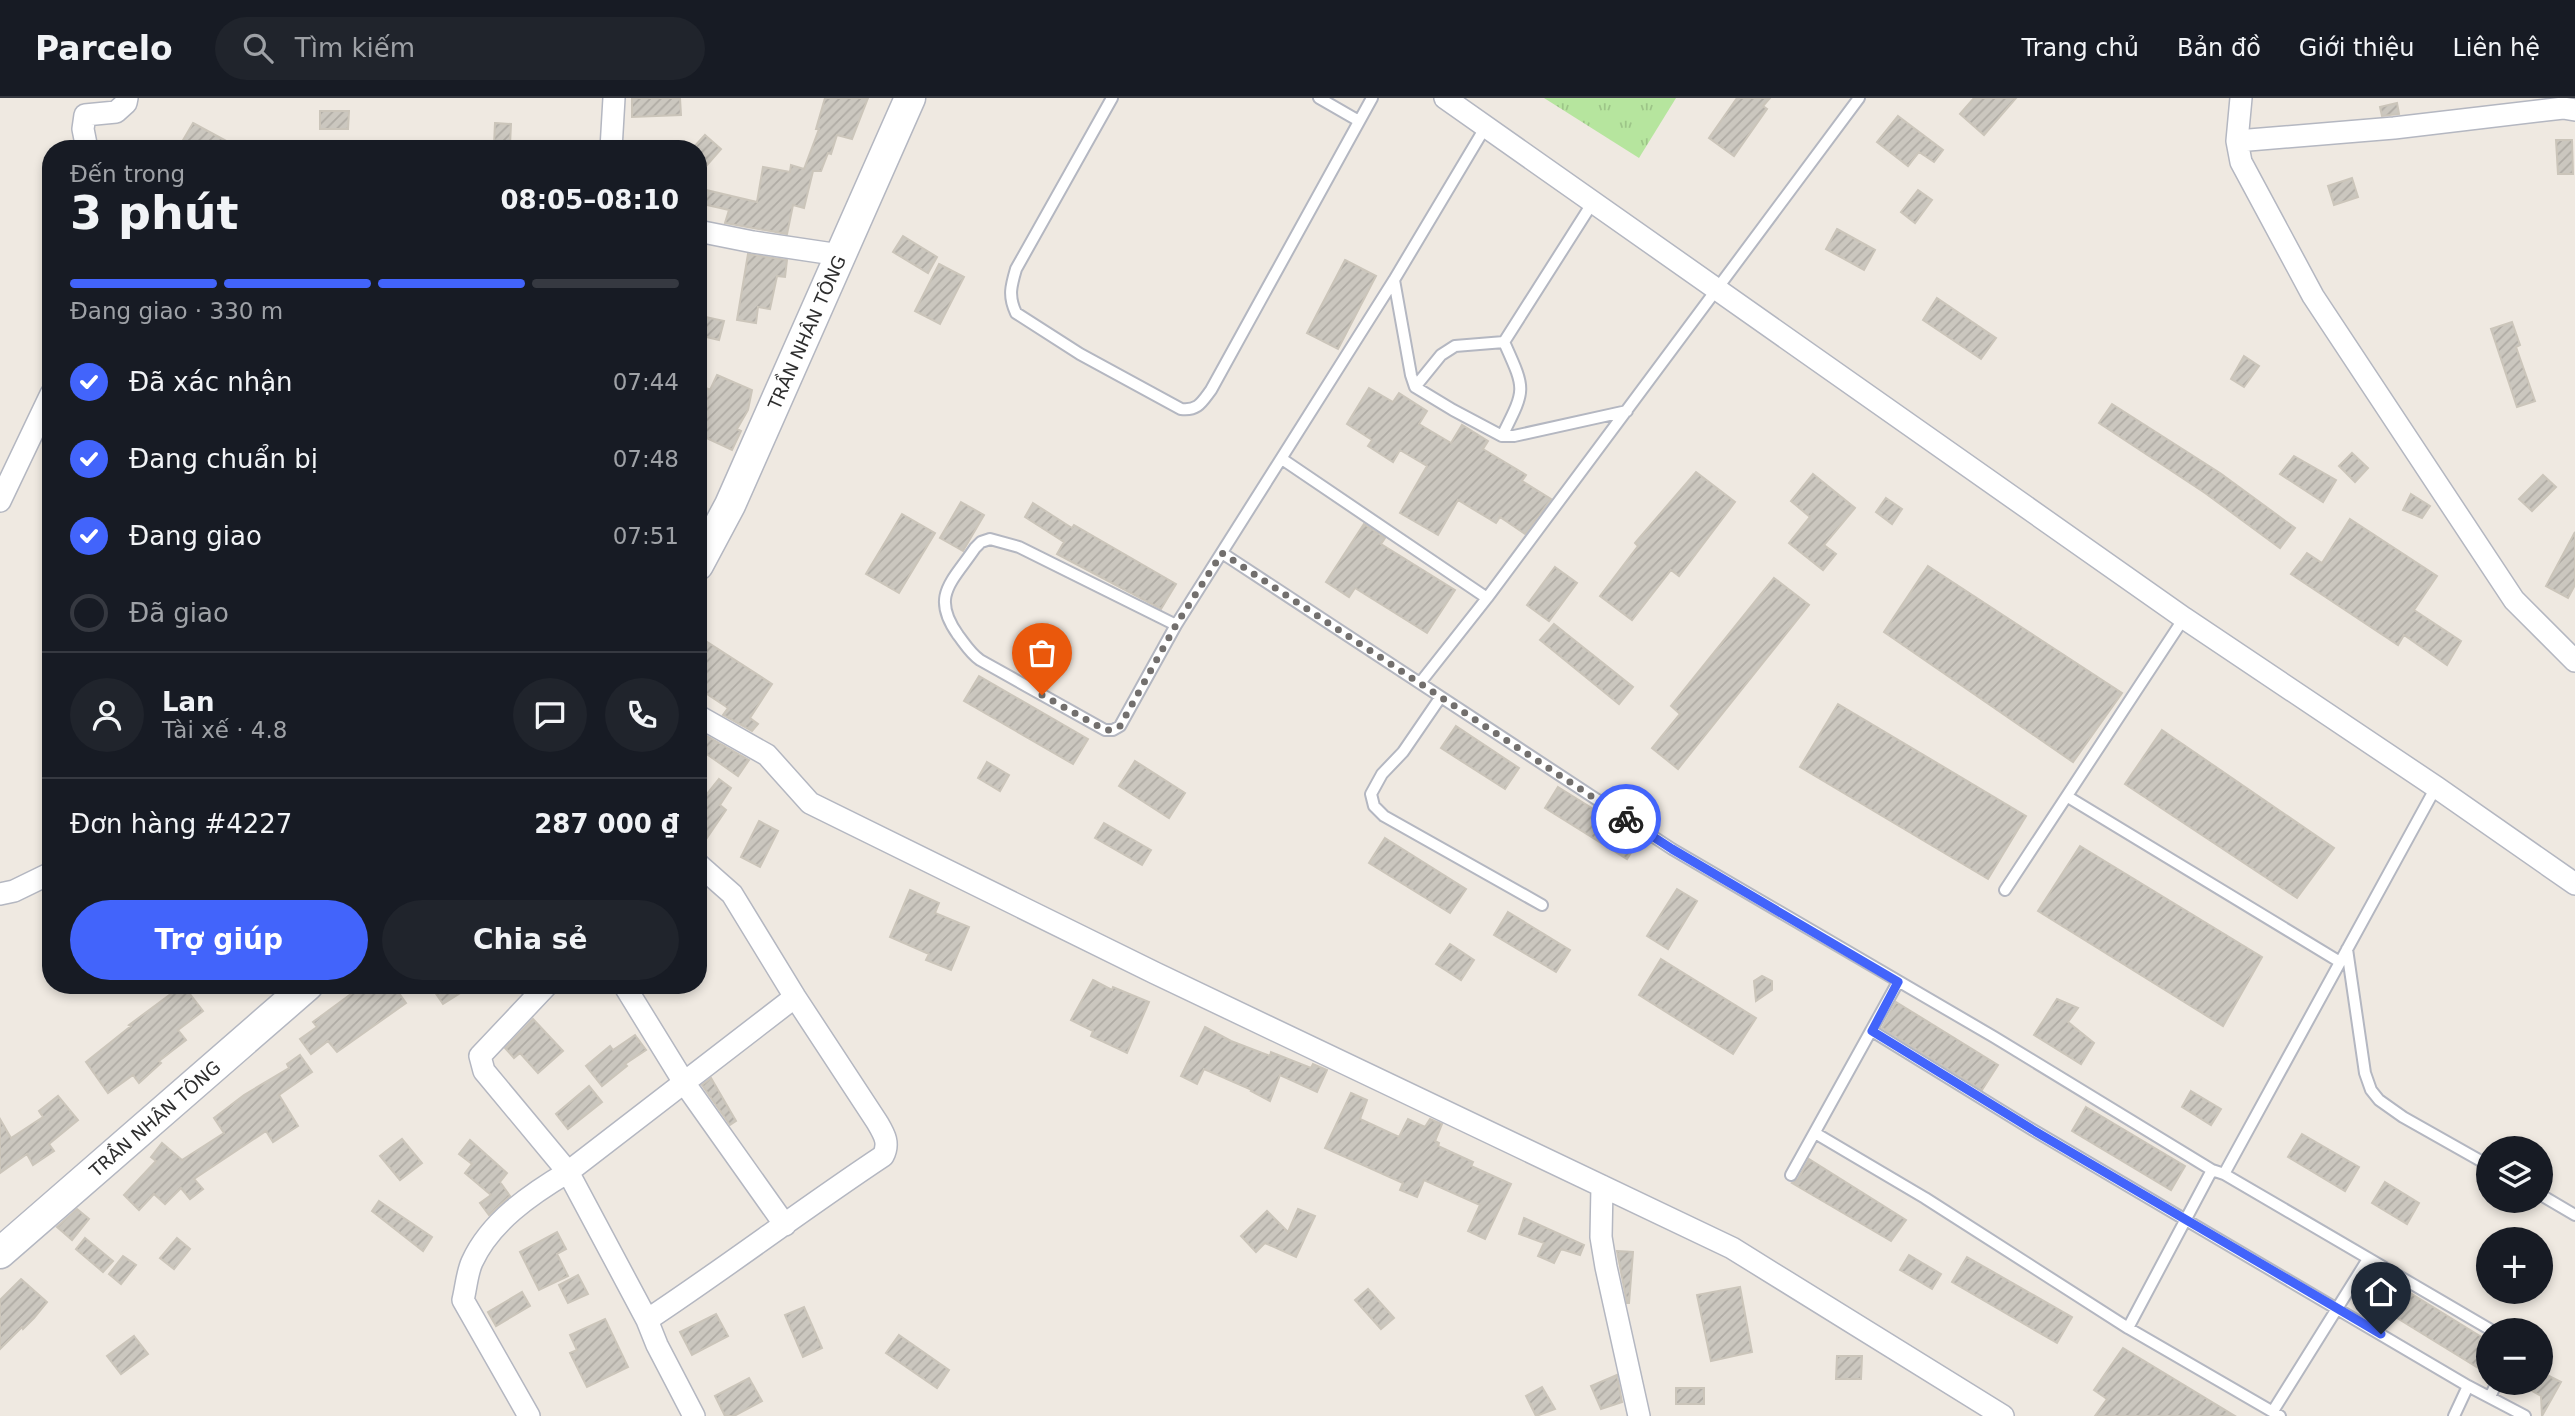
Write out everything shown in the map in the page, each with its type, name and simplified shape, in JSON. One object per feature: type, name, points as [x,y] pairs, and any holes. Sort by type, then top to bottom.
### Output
[{"type":"street","points":[[85,140],[83,129],[85,116],[116,112],[126,103],[127,98]]},
{"type":"street","points":[[612,140],[614,98]]},
{"type":"street","name":"TRẦN NHÂN TÔNG","points":[[707,548],[730,505],[910,98]]},
{"type":"street","points":[[1446,98],[2185,618],[2575,884]]},
{"type":"street","points":[[2241,98],[2237,141],[2241,162],[2313,296],[2514,600],[2575,661]]},
{"type":"street","points":[[2237,141],[2383,129],[2563,108],[2575,110]]},
{"type":"street","points":[[707,233],[840,255]]},
{"type":"street","points":[[0,501],[42,413]]},
{"type":"street","points":[[707,721],[767,755],[810,803],[1155,973],[1732,1248],[2003,1416]]},
{"type":"street","points":[[648,1320],[883,1156],[887,1148],[886,1138],[877,1122],[795,997],[732,894],[707,871]]},
{"type":"street","points":[[0,894],[14,891],[42,877]]},
{"type":"street","name":"TRẦN NHÂN TÔNG","points":[[0,1253],[298,994]]},
{"type":"street","points":[[539,994],[480,1056],[480,1063],[568,1172],[648,1320],[657,1345],[694,1416]]},
{"type":"street","points":[[630,994],[685,1084],[785,1225]]},
{"type":"street","points":[[529,1416],[463,1300],[471,1262],[495,1228],[540,1188],[568,1172],[795,997]]},
{"type":"street","points":[[1602,1186],[1600,1225],[1606,1267],[1639,1416]]},
{"type":"lane","points":[[1112,98],[1016,269],[1009,292],[1011,303],[1016,313],[1080,354],[1181,409],[1191,410],[1199,406],[1211,390],[1372,98]]},
{"type":"lane","points":[[1319,98],[1359,121]]},
{"type":"lane","points":[[1420,683],[1627,411],[1859,98]]},
{"type":"lane","points":[[1176,625],[1018,547],[990,539],[975,548],[946,592],[943,607],[948,620],[972,654],[1105,730],[1120,726],[1176,625],[1394,280],[1486,126]]},
{"type":"lane","points":[[1504,342],[1593,202]]},
{"type":"lane","points":[[1394,280],[1415,387],[1502,436],[1514,436],[1627,411]]},
{"type":"lane","points":[[1415,387],[1441,355],[1455,346],[1504,342]]},
{"type":"lane","points":[[1502,436],[1522,391],[1520,376],[1504,342]]},
{"type":"lane","points":[[1282,459],[1487,597]]},
{"type":"lane","points":[[1222,553],[1672,849],[2212,1170],[2224,1174],[2476,1321]]},
{"type":"lane","points":[[2005,890],[2185,618]]},
{"type":"lane","points":[[1440,698],[1403,752],[1382,774],[1371,794],[1374,806],[1384,816],[1542,905]]},
{"type":"lane","points":[[2224,1174],[2436,787]]},
{"type":"lane","points":[[2068,797],[2340,962]]},
{"type":"lane","points":[[2347,949],[2365,1073],[2371,1090],[2379,1100],[2403,1117],[2476,1158]]},
{"type":"lane","points":[[1791,1175],[1898,982]]},
{"type":"lane","points":[[1872,1031],[2033,1130],[2468,1386],[2525,1416]]},
{"type":"lane","points":[[1815,1133],[1925,1198],[2128,1328],[2276,1413],[2368,1259]]},
{"type":"lane","points":[[2128,1328],[2212,1170]]},
{"type":"lane","points":[[2553,1202],[2575,1215]]},
{"type":"lane","points":[[2454,1416],[2468,1386]]},
{"type":"green space","points":[[1544,98],[1676,98],[1639,158]]},
{"type":"building","points":[[632,98],[680,98],[681,115],[632,117]]},
{"type":"building","points":[[825,98],[868,98],[852,139],[837,135],[831,154],[828,153],[821,171],[813,171],[804,208],[793,205],[787,234],[725,223],[729,210],[707,205],[707,190],[757,202],[763,167],[790,172],[791,165],[804,169],[819,129],[816,129]]},
{"type":"building","points":[[1737,98],[1770,98],[1763,106],[1767,109],[1734,156],[1709,138]]},
{"type":"building","points":[[1974,98],[2016,98],[1984,135],[1960,114]]},
{"type":"building","points":[[2397,103],[2399,114],[2382,116],[2380,107]]},
{"type":"building","points":[[320,111],[349,111],[348,129],[320,129]]},
{"type":"building","points":[[1898,116],[1943,150],[1934,162],[1919,152],[1908,166],[1877,142]]},
{"type":"building","points":[[193,123],[224,140],[183,140]]},
{"type":"building","points":[[495,123],[511,124],[510,140],[494,140]]},
{"type":"building","points":[[705,135],[721,149],[707,165],[707,140],[700,140]]},
{"type":"building","points":[[2556,140],[2572,140],[2573,174],[2558,174]]},
{"type":"building","points":[[2352,178],[2358,197],[2334,205],[2328,186]]},
{"type":"building","points":[[1918,190],[1932,200],[1915,223],[1901,212]]},
{"type":"building","points":[[1837,229],[1875,250],[1864,270],[1826,249]]},
{"type":"building","points":[[903,236],[937,257],[928,273],[893,252]]},
{"type":"building","points":[[748,254],[787,260],[785,277],[777,276],[770,309],[758,307],[756,323],[737,320]]},
{"type":"building","points":[[1345,260],[1376,276],[1338,349],[1307,333]]},
{"type":"building","points":[[939,264],[964,277],[940,324],[915,311]]},
{"type":"building","points":[[1937,298],[1996,338],[1981,359],[1923,320]]},
{"type":"building","points":[[707,317],[724,321],[719,340],[707,337]]},
{"type":"building","points":[[2512,322],[2520,345],[2516,347],[2535,401],[2517,407],[2491,329]]},
{"type":"building","points":[[2244,356],[2259,366],[2244,387],[2231,379]]},
{"type":"building","points":[[717,375],[752,390],[748,410],[737,429],[741,431],[732,450],[707,438],[707,388],[710,390]]},
{"type":"building","points":[[1369,388],[1393,402],[1399,393],[1427,411],[1419,424],[1451,443],[1462,425],[1488,441],[1483,449],[1526,475],[1522,481],[1551,499],[1525,534],[1500,517],[1496,523],[1458,500],[1438,535],[1400,513],[1427,466],[1400,450],[1393,462],[1368,446],[1372,440],[1347,424]]},
{"type":"building","points":[[2112,404],[2220,473],[2295,528],[2280,548],[2205,493],[2099,423]]},
{"type":"building","points":[[2352,453],[2368,468],[2355,482],[2339,466]]},
{"type":"building","points":[[2294,456],[2336,480],[2323,502],[2280,474]]},
{"type":"building","points":[[1696,472],[1735,502],[1679,576],[1671,570],[1632,620],[1600,596],[1638,546],[1635,543]]},
{"type":"building","points":[[1813,474],[1855,508],[1824,545],[1836,554],[1823,570],[1789,543],[1810,517],[1791,501]]},
{"type":"building","points":[[2543,475],[2556,487],[2532,511],[2519,499]]},
{"type":"building","points":[[2411,494],[2430,506],[2422,518],[2403,510]]},
{"type":"building","points":[[1886,498],[1902,509],[1892,524],[1876,512]]},
{"type":"building","points":[[961,502],[984,515],[963,551],[940,538]]},
{"type":"building","points":[[1033,503],[1072,528],[1074,525],[1176,584],[1161,609],[1057,554],[1064,542],[1025,517]]},
{"type":"building","points":[[902,514],[935,533],[899,593],[866,574]]},
{"type":"building","points":[[2350,519],[2437,576],[2414,610],[2461,641],[2447,665],[2404,635],[2398,645],[2291,574],[2307,553],[2322,563]]},
{"type":"building","points":[[1364,524],[1385,538],[1381,544],[1455,590],[1427,633],[1355,588],[1349,597],[1326,582]]},
{"type":"building","points":[[2575,532],[2575,585],[2568,598],[2546,586]]},
{"type":"building","points":[[1928,566],[2122,693],[2073,762],[1884,632]]},
{"type":"building","points":[[1555,567],[1577,583],[1549,621],[1527,605]]},
{"type":"building","points":[[1774,578],[1809,605],[1678,769],[1652,748],[1680,714],[1671,706]]},
{"type":"building","points":[[1554,624],[1633,687],[1619,704],[1540,640]]},
{"type":"building","points":[[707,642],[772,684],[750,718],[758,724],[752,731],[723,715],[728,708],[707,694]]},
{"type":"building","points":[[979,676],[1088,739],[1073,764],[964,701]]},
{"type":"building","points":[[1838,704],[2026,816],[1988,879],[1800,767]]},
{"type":"building","points":[[1456,726],[1519,768],[1505,789],[1441,748]]},
{"type":"building","points":[[2162,730],[2334,848],[2297,898],[2125,784]]},
{"type":"building","points":[[707,736],[749,760],[738,776],[707,754]]},
{"type":"building","points":[[1135,761],[1185,793],[1169,818],[1119,786]]},
{"type":"building","points":[[987,762],[1009,775],[1000,791],[978,778]]},
{"type":"building","points":[[719,779],[731,788],[720,805],[726,810],[707,838],[707,794]]},
{"type":"building","points":[[1558,787],[1640,838],[1627,859],[1545,808]]},
{"type":"building","points":[[759,821],[778,831],[760,867],[741,857]]},
{"type":"building","points":[[1104,823],[1151,850],[1142,865],[1095,838]]},
{"type":"building","points":[[1385,838],[1466,889],[1450,913],[1369,863]]},
{"type":"building","points":[[2080,846],[2262,957],[2223,1026],[2038,911]]},
{"type":"building","points":[[1677,889],[1697,901],[1668,949],[1647,936]]},
{"type":"building","points":[[910,890],[939,903],[935,913],[969,927],[951,970],[926,960],[929,954],[890,937]]},
{"type":"building","points":[[1508,912],[1570,950],[1556,972],[1494,935]]},
{"type":"building","points":[[1450,944],[1474,960],[1461,980],[1436,964]]},
{"type":"building","points":[[1661,959],[1756,1018],[1733,1054],[1639,995]]},
{"type":"building","points":[[1762,976],[1772,981],[1772,990],[1756,1001],[1754,981]]},
{"type":"building","points":[[1093,980],[1112,990],[1113,987],[1149,1002],[1127,1053],[1091,1036],[1093,1031],[1071,1020]]},
{"type":"building","points":[[171,994],[190,994],[203,1011],[178,1030],[186,1040],[159,1061],[161,1063],[139,1083],[133,1075],[108,1093],[86,1062],[131,1026],[129,1025]]},
{"type":"building","points":[[351,994],[400,994],[406,1003],[337,1052],[328,1041],[311,1054],[300,1039],[317,1027],[313,1022]]},
{"type":"building","points":[[436,994],[459,994],[443,1004]]},
{"type":"building","points":[[2057,999],[2078,1008],[2068,1022],[2094,1043],[2081,1064],[2034,1035]]},
{"type":"building","points":[[1896,1002],[1998,1065],[1982,1090],[1882,1028]]},
{"type":"building","points":[[533,1019],[563,1051],[538,1073],[520,1053],[514,1058],[505,1048]]},
{"type":"building","points":[[1205,1027],[1231,1041],[1270,1056],[1271,1052],[1311,1068],[1313,1064],[1327,1070],[1317,1092],[1280,1075],[1270,1101],[1204,1069],[1197,1084],[1181,1076]]},
{"type":"building","points":[[635,1035],[646,1050],[625,1064],[627,1066],[602,1086],[586,1066],[610,1046],[613,1050]]},
{"type":"building","points":[[300,1055],[312,1072],[279,1095],[298,1126],[273,1142],[266,1131],[194,1179],[203,1189],[190,1199],[181,1188],[165,1204],[154,1194],[139,1210],[124,1195],[156,1161],[151,1157],[162,1143],[182,1160],[224,1133],[214,1118],[244,1095],[289,1068],[287,1064]]},
{"type":"building","points":[[711,1078],[736,1121],[730,1125],[702,1085]]},
{"type":"building","points":[[589,1086],[602,1102],[568,1129],[556,1114]]},
{"type":"building","points":[[2191,1091],[2221,1109],[2211,1125],[2182,1107]]},
{"type":"building","points":[[1351,1093],[1367,1100],[1360,1119],[1399,1137],[1408,1119],[1425,1127],[1430,1119],[1442,1124],[1435,1141],[1439,1143],[1438,1146],[1473,1162],[1471,1166],[1511,1184],[1485,1239],[1468,1231],[1480,1205],[1424,1180],[1417,1197],[1400,1190],[1403,1183],[1325,1148]]},
{"type":"building","points":[[58,1096],[78,1120],[49,1144],[54,1151],[33,1165],[27,1154],[0,1173],[0,1119],[11,1138],[43,1117],[39,1111]]},
{"type":"building","points":[[2086,1107],[2185,1166],[2171,1190],[2072,1131]]},
{"type":"building","points":[[2302,1134],[2359,1167],[2345,1191],[2288,1157]]},
{"type":"building","points":[[402,1139],[422,1163],[400,1180],[380,1156]]},
{"type":"building","points":[[470,1140],[507,1173],[500,1182],[510,1196],[489,1215],[480,1203],[491,1195],[465,1173],[472,1164],[459,1154]]},
{"type":"building","points":[[1809,1159],[1906,1220],[1891,1241],[1792,1183],[1798,1179]]},
{"type":"building","points":[[2385,1182],[2419,1203],[2407,1224],[2372,1203]]},
{"type":"building","points":[[379,1201],[432,1237],[423,1251],[372,1211]]},
{"type":"building","points":[[77,1209],[89,1219],[72,1240],[57,1227]]},
{"type":"building","points":[[1298,1209],[1315,1216],[1296,1257],[1265,1243],[1256,1252],[1241,1236],[1267,1211],[1288,1232]]},
{"type":"building","points":[[1524,1218],[1584,1245],[1580,1255],[1561,1249],[1554,1263],[1538,1256],[1544,1243],[1519,1234]]},
{"type":"building","points":[[557,1232],[566,1249],[557,1254],[568,1276],[539,1290],[520,1252]]},
{"type":"building","points":[[85,1238],[113,1261],[103,1272],[76,1249]]},
{"type":"building","points":[[177,1238],[190,1249],[174,1269],[160,1258]]},
{"type":"building","points":[[1617,1251],[1633,1252],[1629,1303],[1627,1303]]},
{"type":"building","points":[[1909,1255],[1941,1274],[1932,1289],[1900,1270]]},
{"type":"building","points":[[123,1256],[136,1265],[121,1284],[109,1274]]},
{"type":"building","points":[[1967,1257],[2072,1317],[2057,1343],[1952,1282]]},
{"type":"building","points":[[578,1275],[588,1294],[568,1303],[559,1285]]},
{"type":"building","points":[[2386,1278],[2476,1334],[2476,1367],[2371,1302]]},
{"type":"building","points":[[21,1279],[47,1302],[23,1329],[22,1327],[0,1349],[0,1300]]},
{"type":"building","points":[[1740,1287],[1752,1352],[1711,1361],[1697,1295]]},
{"type":"building","points":[[1368,1289],[1394,1318],[1381,1329],[1355,1300]]},
{"type":"building","points":[[522,1292],[530,1306],[496,1326],[488,1312]]},
{"type":"building","points":[[804,1307],[822,1348],[803,1357],[785,1315]]},
{"type":"building","points":[[716,1314],[728,1336],[692,1355],[680,1332]]},
{"type":"building","points":[[605,1319],[628,1367],[587,1387],[570,1353],[577,1350],[570,1335]]},
{"type":"building","points":[[899,1335],[949,1370],[937,1388],[886,1353]]},
{"type":"building","points":[[134,1336],[148,1354],[121,1374],[107,1356]]},
{"type":"building","points":[[2123,1348],[2235,1416],[2095,1416],[2107,1399],[2094,1390]]},
{"type":"building","points":[[1837,1356],[1862,1356],[1861,1379],[1836,1379]]},
{"type":"building","points":[[1617,1375],[1622,1402],[1601,1409],[1591,1386]]},
{"type":"building","points":[[749,1378],[762,1401],[734,1416],[725,1416],[715,1396]]},
{"type":"building","points":[[2553,1378],[2561,1382],[2542,1416],[2541,1396],[2553,1395]]},
{"type":"building","points":[[1542,1387],[1555,1409],[1536,1416],[1526,1396]]},
{"type":"building","points":[[1676,1388],[1704,1388],[1704,1404],[1676,1404]]},
{"type":"way so far","points":[[1042,695],[1105,730],[1120,726],[1176,625],[1222,553],[1626,819]]},
{"type":"route","points":[[1626,819],[1898,982],[1872,1031],[2033,1130],[2381,1334]]}]
